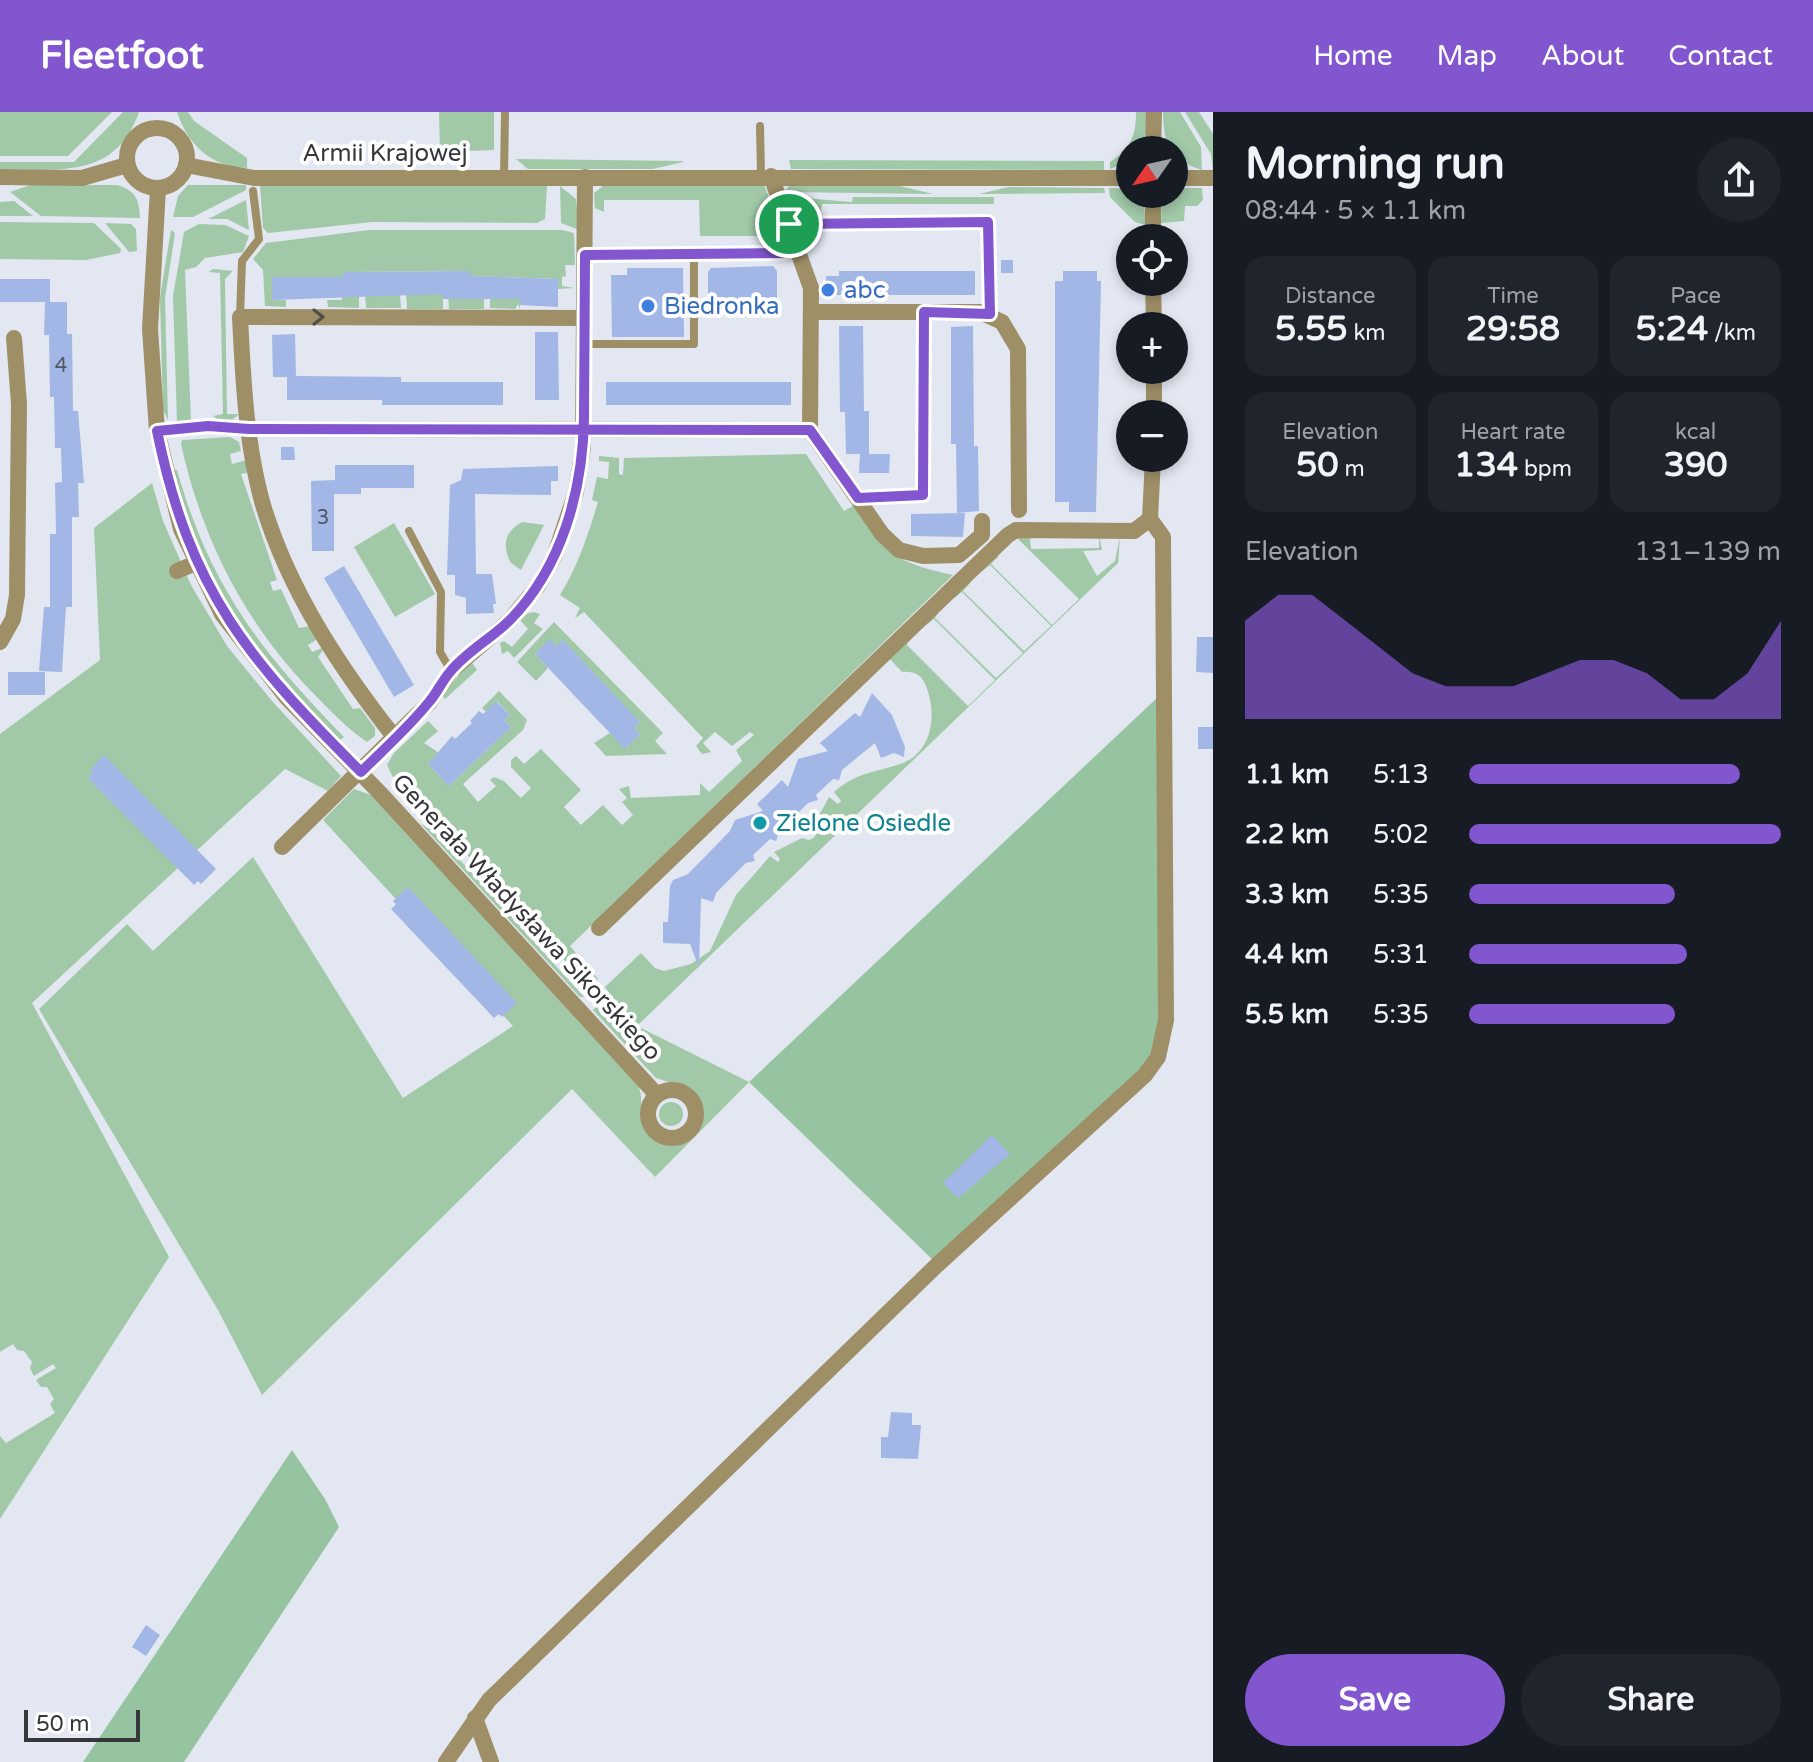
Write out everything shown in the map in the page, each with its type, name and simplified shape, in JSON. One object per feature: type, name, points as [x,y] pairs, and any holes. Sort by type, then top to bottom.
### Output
[{"type":"street","points":[[1153,136],[1154,112]]},
{"type":"street","points":[[157,120],[178,137],[186,152],[186,165],[178,180],[158,189],[137,182],[127,165],[131,142],[157,120]]},
{"type":"street","points":[[0,177],[82,178],[127,165]]},
{"type":"street","name":"Armii Krajowej","points":[[186,165],[254,178],[1116,178]]},
{"type":"street","points":[[766,176],[789,224],[810,280],[813,312],[810,430],[882,534],[899,550],[923,556],[959,555],[982,535],[982,521]]},
{"type":"street","points":[[584,427],[585,177]]},
{"type":"street","points":[[1188,178],[1213,178]]},
{"type":"street","name":"Generała Władysława Sikorskiego","points":[[158,189],[150,329],[157,431],[181,529],[222,614],[287,698],[361,772],[657,1095]]},
{"type":"street","points":[[813,312],[990,314],[1009,329],[1018,349],[1019,510]]},
{"type":"street","points":[[240,317],[584,318]]},
{"type":"street","name":"Generała Władysława Sikorskiego","points":[[240,317],[249,429],[263,504],[289,575],[312,618],[395,738]]},
{"type":"street","points":[[0,642],[16,609],[8,462],[18,378],[14,338]]},
{"type":"street","points":[[249,429],[584,427],[810,430]]},
{"type":"street","name":"Generała Władysława Sikorskiego","points":[[282,847],[395,738],[429,703],[451,671],[510,620],[538,586],[554,557],[576,492],[584,427]]},
{"type":"street","points":[[446,1762],[489,1700],[936,1266],[1145,1075],[1158,1057],[1166,1020],[1163,537],[1150,519],[1152,472]]},
{"type":"street","points":[[599,928],[1008,535],[1016,530],[1134,531],[1150,519]]},
{"type":"street","points":[[177,571],[196,563]]},
{"type":"street","points":[[475,1718],[491,1762]]},
{"type":"lane","points":[[504,177],[505,112]]},
{"type":"lane","points":[[760,126],[766,176]]},
{"type":"lane","name":"Generała Władysława Sikorskiego","points":[[240,317],[242,261],[259,239],[253,191]]},
{"type":"lane","points":[[789,224],[988,222],[990,314]]},
{"type":"lane","points":[[585,255],[783,253],[798,248]]},
{"type":"lane","points":[[584,344],[694,344],[694,254]]},
{"type":"lane","points":[[858,498],[923,495],[924,312]]},
{"type":"lane","points":[[157,431],[208,426],[249,429]]},
{"type":"lane","points":[[409,531],[441,592],[440,652],[451,671]]},
{"type":"green space","points":[[0,112],[112,112],[68,156],[0,156]]},
{"type":"green space","points":[[123,112],[139,112],[129,134],[115,150],[100,160],[64,169],[0,169],[0,162],[74,162]]},
{"type":"green space","points":[[177,112],[188,112],[194,121],[247,158],[247,168],[222,163],[203,152],[188,135]]},
{"type":"green space","points":[[439,112],[494,112],[494,150],[440,152]]},
{"type":"green space","points":[[1136,112],[1146,112],[1144,136],[1133,136]]},
{"type":"green space","points":[[1163,112],[1180,112],[1201,147],[1202,170],[1188,164],[1188,136],[1166,136]]},
{"type":"green space","points":[[1185,112],[1199,112],[1213,134],[1213,171],[1211,154]]},
{"type":"green space","points":[[1116,157],[1116,167],[1110,169],[1110,162]]},
{"type":"green space","points":[[516,159],[683,162],[653,169],[528,169]]},
{"type":"green space","points":[[789,160],[1104,161],[1104,170],[791,169]]},
{"type":"green space","points":[[30,185],[118,185],[135,197],[140,218],[41,216],[10,192]]},
{"type":"green space","points":[[188,185],[246,185],[246,190],[193,217],[173,217],[178,196]]},
{"type":"green space","points":[[260,185],[547,186],[545,219],[537,223],[372,222],[268,233],[263,228]]},
{"type":"green space","points":[[764,185],[785,236],[777,248],[770,236],[700,236],[699,200],[604,200],[604,212],[595,208],[594,193],[603,186]]},
{"type":"green space","points":[[560,186],[576,199],[579,230],[561,223]]},
{"type":"green space","points":[[789,186],[900,186],[933,194],[785,192]]},
{"type":"green space","points":[[1009,187],[1104,188],[1105,193],[979,194]]},
{"type":"green space","points":[[1109,188],[1116,188],[1116,203],[1110,197]]},
{"type":"green space","points":[[1188,188],[1202,188],[1203,200],[1197,206],[1188,206]]},
{"type":"green space","points":[[793,197],[852,202],[853,197],[994,197],[994,204],[822,204],[820,216],[801,220]]},
{"type":"green space","points":[[246,200],[249,230],[227,219],[208,219]]},
{"type":"green space","points":[[14,201],[33,216],[0,216],[0,202]]},
{"type":"green space","points":[[1121,208],[1144,208],[1146,224],[1135,222]]},
{"type":"green space","points":[[1162,208],[1185,208],[1184,221],[1161,223]]},
{"type":"green space","points":[[0,222],[94,223],[121,249],[120,253],[86,260],[0,259]]},
{"type":"green space","points":[[105,223],[131,224],[136,229],[137,251],[129,252]]},
{"type":"green space","points":[[199,224],[225,225],[249,236],[243,252],[205,258],[196,267],[185,270],[191,422],[177,422],[173,296],[184,232]]},
{"type":"green space","points":[[171,230],[175,233],[165,298],[168,420],[163,410],[160,297]]},
{"type":"green space","points":[[369,230],[562,230],[574,233],[575,265],[565,265],[566,276],[562,277],[562,286],[574,288],[558,289],[558,279],[470,276],[470,271],[343,272],[343,277],[272,277],[272,300],[286,300],[286,307],[265,306],[263,270],[253,259],[266,243]]},
{"type":"green space","points":[[213,269],[233,271],[225,279],[227,414],[239,414],[232,420],[220,421],[213,416],[223,414],[220,273],[209,272]]},
{"type":"green space","points":[[342,294],[359,294],[359,308],[328,307],[327,300],[342,300]]},
{"type":"green space","points":[[365,294],[400,294],[401,308],[366,308]]},
{"type":"green space","points":[[406,294],[443,294],[443,309],[407,309]]},
{"type":"green space","points":[[448,294],[484,299],[484,309],[449,309]]},
{"type":"green space","points":[[490,299],[520,299],[520,309],[518,304],[515,309],[490,308]]},
{"type":"green space","points":[[230,437],[239,442],[241,451],[230,454],[232,464],[247,460],[251,472],[241,474],[277,580],[270,582],[273,591],[281,589],[299,628],[312,626],[319,638],[308,645],[312,652],[325,647],[318,657],[353,709],[360,708],[375,728],[375,736],[367,742],[312,692],[266,637],[246,608],[214,546],[181,444],[182,440]]},
{"type":"green space","points":[[806,454],[844,511],[855,505],[894,554],[917,566],[953,575],[570,946],[598,979],[589,987],[437,822],[414,806],[401,791],[387,765],[394,753],[428,721],[438,731],[424,743],[439,753],[428,764],[449,786],[511,727],[504,720],[510,715],[497,701],[486,712],[482,708],[499,691],[527,720],[523,730],[463,784],[478,802],[496,786],[490,780],[494,777],[504,781],[521,798],[531,788],[511,767],[511,760],[516,756],[524,764],[541,749],[581,790],[564,807],[581,825],[603,805],[622,825],[633,815],[622,802],[627,798],[619,789],[629,786],[631,798],[700,795],[700,783],[709,792],[742,761],[736,750],[754,735],[750,732],[732,746],[715,732],[703,743],[711,752],[702,754],[696,746],[703,738],[584,612],[575,618],[580,608],[560,595],[577,562],[598,502],[592,500],[597,477],[608,479],[609,462],[599,461],[599,456],[619,458],[619,474],[623,475],[624,458]]},
{"type":"green space","points":[[172,469],[177,470],[205,549],[242,616],[288,676],[344,737],[340,740],[283,678],[236,616],[200,549]]},
{"type":"green space","points":[[152,483],[163,521],[191,585],[227,646],[272,701],[341,776],[328,791],[285,769],[32,1003],[169,1257],[0,1519],[0,1436],[6,1443],[55,1413],[50,1404],[54,1399],[47,1387],[41,1387],[36,1380],[56,1368],[53,1364],[34,1376],[30,1368],[32,1362],[24,1351],[17,1350],[13,1344],[0,1352],[0,734],[100,660],[94,528]]},
{"type":"green space","points":[[522,522],[544,525],[521,570],[510,562],[506,544],[509,534]]},
{"type":"green space","points":[[394,523],[435,594],[395,617],[354,547]]},
{"type":"green space","points":[[1099,536],[1102,550],[1083,551],[1097,576],[1115,561],[1120,536],[1118,563],[637,1026],[749,1082],[655,1177],[572,1089],[262,1395],[218,1310],[39,1009],[127,924],[153,951],[253,857],[403,1098],[513,1026],[323,820],[354,789],[371,795],[636,1081],[647,1133],[664,1145],[682,1143],[690,1138],[699,1121],[698,1100],[683,1087],[656,1078],[593,1010],[609,993],[605,987],[641,953],[655,968],[664,971],[691,964],[710,951],[736,895],[770,856],[778,862],[780,859],[774,852],[802,838],[809,840],[815,837],[816,821],[829,797],[838,804],[841,801],[834,792],[859,776],[903,763],[921,750],[930,730],[931,719],[926,686],[920,676],[902,672],[889,658],[912,635],[907,645],[968,706],[995,680],[934,619],[925,626],[941,608],[935,618],[996,678],[1023,653],[962,592],[953,599],[968,582],[971,582],[963,591],[1024,651],[1051,626],[990,565],[981,572],[996,555],[999,556],[991,564],[1052,625],[1079,599],[1017,538],[1030,537],[1031,549],[1099,548]]},
{"type":"green space","points":[[525,614],[540,614],[534,623],[543,629],[514,658],[508,651],[502,654],[500,643],[504,641],[512,647],[528,629],[520,620]]},
{"type":"green space","points":[[554,622],[663,733],[655,741],[667,754],[606,756],[594,743],[610,733],[626,748],[640,734],[634,728],[640,722],[550,640],[535,654],[548,668],[536,681],[517,662]]},
{"type":"green space","points":[[472,663],[477,670],[445,699],[443,696],[464,668]]},
{"type":"green space","points":[[1157,698],[1160,1025],[1151,1057],[1133,1079],[934,1261],[749,1082]]},
{"type":"green space","points":[[421,824],[432,829],[584,997],[580,997]]},
{"type":"green space","points":[[671,1102],[679,1106],[683,1114],[679,1122],[671,1126],[663,1122],[659,1114],[663,1106]]},
{"type":"green space","points":[[292,1450],[325,1499],[339,1527],[184,1762],[83,1762]]},
{"type":"building","points":[[1001,260],[1013,260],[1013,273],[1001,273]]},
{"type":"building","points":[[773,266],[777,271],[777,299],[708,300],[708,272],[711,268]]},
{"type":"building","name":"Biedronka","points":[[627,268],[683,268],[684,337],[612,337],[611,275],[627,275]]},
{"type":"building","points":[[471,271],[470,276],[558,279],[558,307],[520,305],[520,299],[443,299],[443,294],[272,300],[272,277],[343,277],[343,272]]},
{"type":"building","points":[[839,271],[975,271],[975,295],[826,295],[826,276],[839,276]]},
{"type":"building","points":[[1063,271],[1097,271],[1097,281],[1101,281],[1096,512],[1069,512],[1069,502],[1055,502],[1055,281],[1063,281]]},
{"type":"building","points":[[0,279],[50,279],[50,302],[67,302],[67,334],[72,334],[73,411],[78,411],[84,483],[78,483],[79,517],[72,517],[72,607],[66,607],[62,672],[39,671],[44,607],[50,607],[50,534],[56,534],[55,483],[62,482],[61,448],[55,448],[54,397],[50,397],[49,335],[44,335],[45,302],[0,302]]},
{"type":"building","points":[[839,326],[863,326],[864,411],[869,411],[869,454],[846,454],[845,412],[840,412]]},
{"type":"building","points":[[973,326],[974,446],[978,446],[979,511],[957,513],[956,444],[951,444],[951,327]]},
{"type":"building","points":[[535,332],[558,332],[559,400],[535,400]]},
{"type":"building","points":[[295,334],[296,376],[401,377],[401,382],[503,382],[503,405],[382,405],[382,400],[287,400],[287,377],[273,377],[272,335]]},
{"type":"building","points":[[606,382],[791,382],[791,405],[606,405]]},
{"type":"building","points":[[281,447],[294,447],[295,460],[281,460]]},
{"type":"building","points":[[860,454],[890,454],[889,473],[859,473]]},
{"type":"building","points":[[335,465],[414,465],[414,488],[361,488],[361,494],[334,494],[334,551],[312,551],[311,481],[335,480]]},
{"type":"building","points":[[558,466],[558,481],[551,481],[551,495],[475,494],[476,574],[492,574],[496,604],[493,604],[494,613],[466,614],[466,598],[455,595],[455,575],[447,575],[450,485],[461,480],[463,469]]},
{"type":"building","points":[[965,513],[963,537],[911,536],[911,514]]},
{"type":"building","points":[[344,566],[414,685],[394,697],[324,578]]},
{"type":"building","points":[[1197,637],[1213,637],[1213,673],[1196,672]]},
{"type":"building","points":[[550,639],[556,646],[563,640],[640,722],[634,728],[640,734],[625,749],[535,654]]},
{"type":"building","points":[[8,672],[45,672],[45,695],[8,695]]},
{"type":"building","name":"Zielone Osiedle","points":[[872,693],[892,715],[905,747],[904,757],[894,753],[881,758],[875,743],[842,770],[839,780],[833,779],[816,795],[818,800],[808,803],[779,832],[776,841],[770,839],[753,855],[755,861],[746,863],[716,893],[713,902],[701,898],[699,968],[690,944],[663,943],[663,922],[668,922],[673,880],[688,874],[730,831],[735,820],[763,811],[757,804],[782,780],[788,787],[798,759],[828,751],[820,743],[855,713],[860,717]]},
{"type":"building","points":[[496,701],[510,715],[504,720],[511,727],[449,786],[428,764],[452,736],[455,739],[472,723],[470,721],[479,711],[483,714]]},
{"type":"building","points":[[1198,727],[1213,727],[1213,749],[1198,749]]},
{"type":"building","points":[[104,755],[216,869],[201,884],[198,881],[194,885],[88,778],[93,773],[90,770]]},
{"type":"building","points":[[408,887],[517,1003],[502,1017],[499,1014],[494,1018],[391,909],[396,904],[393,901]]},
{"type":"building","points":[[992,1135],[1010,1154],[958,1198],[943,1183]]},
{"type":"building","points":[[891,1412],[912,1413],[912,1425],[921,1425],[918,1459],[881,1458],[881,1437],[888,1437]]},
{"type":"building","points":[[146,1625],[160,1635],[146,1656],[132,1647]]},
{"type":"place","name":"abc","points":[[828,290]]},
{"type":"place","name":"Biedronka","points":[[648,306]]},
{"type":"place","name":"Zielone Osiedle","points":[[760,823]]},
{"type":"route","points":[[789,224],[798,248],[783,253],[585,255],[584,427],[583,447],[576,492],[564,534],[538,586],[525,603],[451,671],[429,703],[361,772],[287,698],[222,614],[181,529],[157,431],[208,426],[249,429],[584,427],[810,430],[858,498],[923,495],[924,312],[990,314],[988,222],[789,224]]}]
